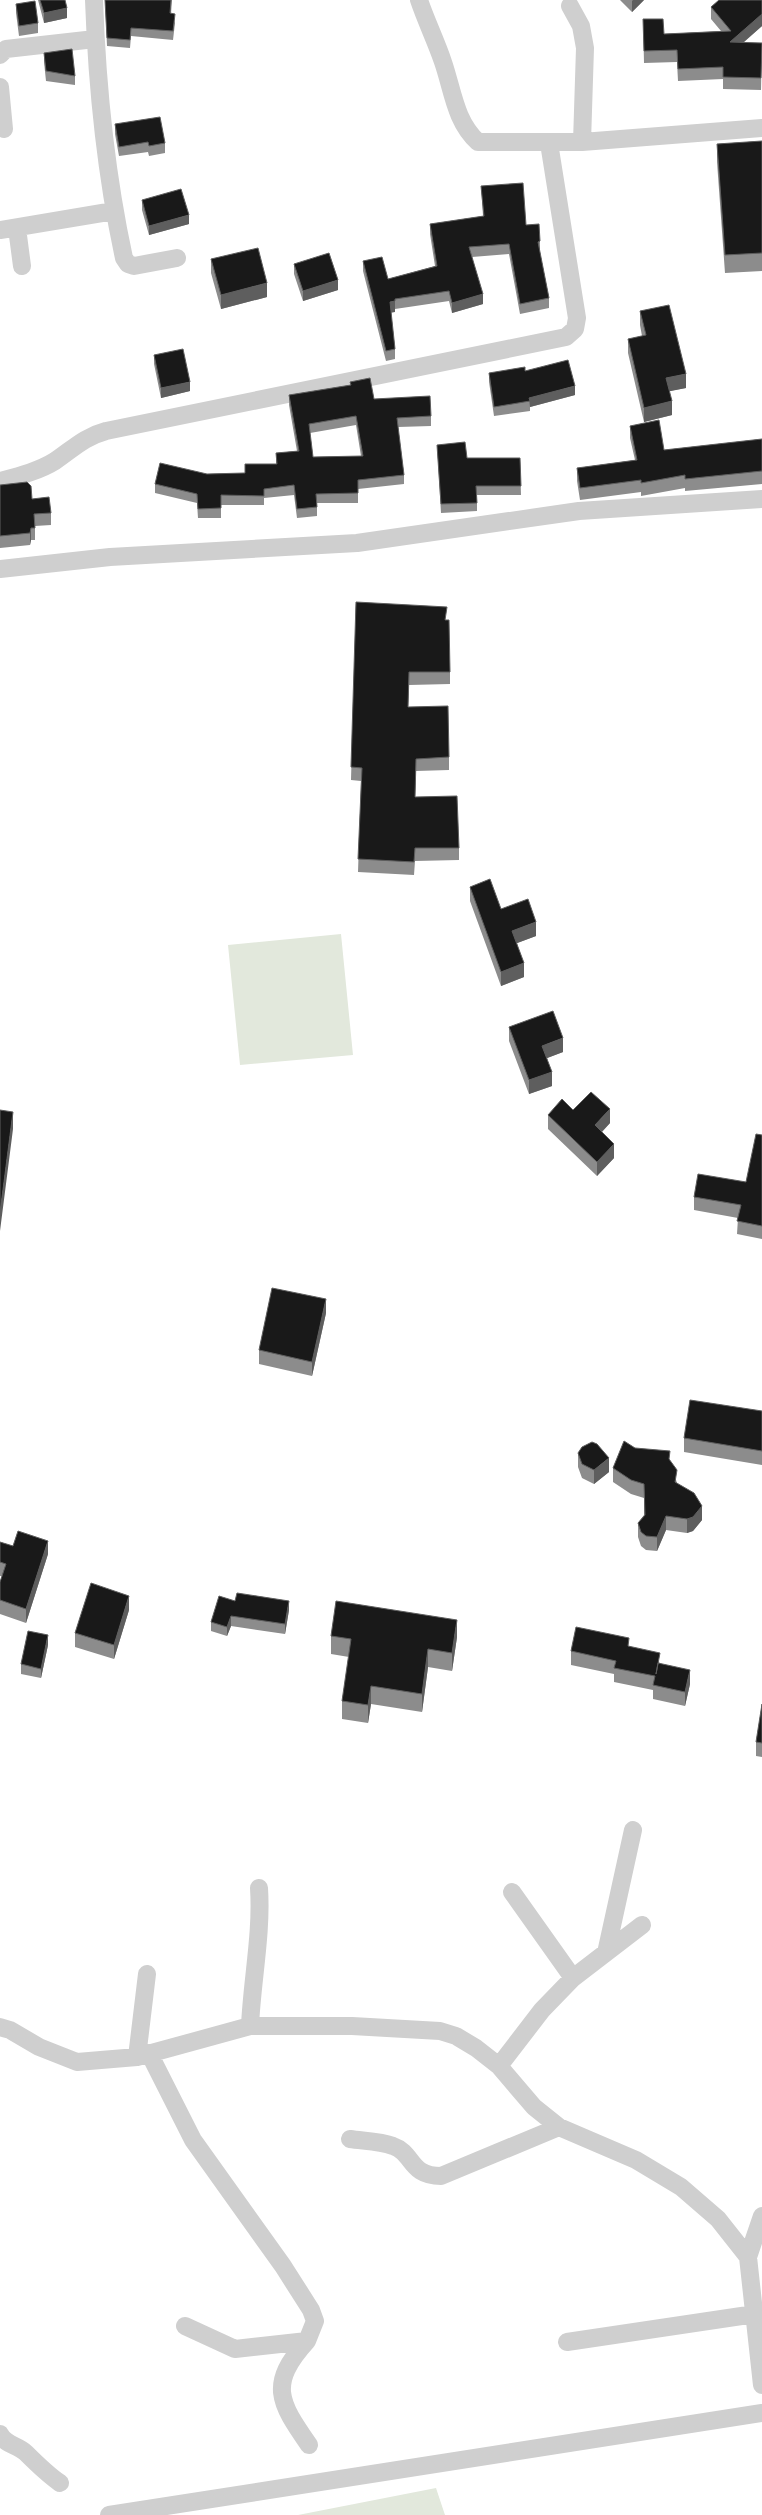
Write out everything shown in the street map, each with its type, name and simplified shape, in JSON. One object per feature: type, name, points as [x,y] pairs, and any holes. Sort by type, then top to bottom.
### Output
[{"type":"street","points":[[94,0],[95,39],[114,211],[124,258],[128,264],[134,266],[177,258]]},
{"type":"street","points":[[419,0],[467,132],[478,142],[582,142],[762,128]]},
{"type":"street","points":[[570,6],[580,26],[585,48],[582,142]]},
{"type":"street","points":[[0,54],[6,48],[95,39]]},
{"type":"street","points":[[0,88],[4,129]]},
{"type":"street","points":[[0,481],[34,472],[55,461],[88,436],[106,431],[566,337],[575,329],[577,318],[549,143]]},
{"type":"street","points":[[0,230],[114,211]]},
{"type":"street","points":[[18,228],[22,266]]},
{"type":"street","points":[[0,568],[110,557],[357,543],[578,511],[762,499]]},
{"type":"street","points":[[606,1953],[633,1830]]},
{"type":"street","points":[[250,2026],[255,1961],[261,1917],[259,1888]]},
{"type":"street","points":[[512,1892],[573,1978]]},
{"type":"street","points":[[499,2066],[542,2010],[573,1978],[642,1925]]},
{"type":"street","points":[[147,1974],[143,2055],[193,2140],[283,2266],[311,2310],[315,2321],[306,2341],[290,2360],[281,2387],[285,2411],[309,2445]]},
{"type":"street","points":[[0,2027],[10,2030],[39,2047],[77,2062],[143,2055],[250,2026],[352,2026],[440,2031],[456,2036],[476,2048],[499,2066],[534,2107],[559,2127],[636,2160],[681,2187],[718,2219],[748,2257]]},
{"type":"street","points":[[350,2139],[394,2146],[416,2169],[430,2176],[441,2176],[559,2127]]},
{"type":"street","points":[[762,2216],[748,2257],[762,2384]]},
{"type":"street","points":[[567,2342],[755,2314]]},
{"type":"street","points":[[185,2326],[235,2348],[306,2341]]},
{"type":"street","points":[[109,2515],[762,2413]]},
{"type":"street","points":[[0,2434],[5,2441],[25,2452],[37,2466],[60,2483]]},
{"type":"shaded area","points":[[341,934],[353,1055],[240,1065],[228,945]]},
{"type":"shaded area","points":[[436,2488],[445,2515],[298,2515]]},
{"type":"building","points":[[40,0],[65,0],[67,8],[44,13]]},
{"type":"building","points":[[105,0],[171,0],[170,13],[175,14],[173,31],[131,28],[130,40],[107,38]]},
{"type":"building","points":[[719,0],[762,0],[762,14],[730,42],[762,43],[761,78],[723,77],[723,67],[678,69],[677,50],[644,51],[643,19],[663,19],[664,34],[731,31],[711,7]]},
{"type":"building","points":[[35,1],[38,23],[19,26],[16,4]]},
{"type":"building","points":[[72,49],[75,76],[46,71],[44,53]]},
{"type":"building","points":[[160,117],[165,143],[149,146],[148,142],[119,147],[115,124]]},
{"type":"building","points":[[762,141],[762,253],[725,255],[717,144]]},
{"type":"building","points":[[523,183],[526,225],[539,224],[540,241],[538,242],[549,298],[520,304],[509,244],[469,247],[483,294],[452,303],[449,291],[395,299],[395,301],[390,302],[395,349],[386,351],[363,261],[382,257],[388,279],[437,266],[430,224],[484,216],[481,186]]},
{"type":"building","points":[[181,189],[189,215],[149,226],[142,200]]},
{"type":"building","points":[[258,248],[267,283],[221,295],[211,259]]},
{"type":"building","points":[[329,253],[338,280],[303,291],[294,264]]},
{"type":"building","points":[[669,305],[686,374],[666,378],[672,401],[644,408],[628,339],[646,335],[640,311]]},
{"type":"building","points":[[183,349],[190,382],[161,388],[154,355]]},
{"type":"building","points":[[568,360],[575,386],[529,398],[530,401],[494,407],[489,373],[525,367],[525,371]]},
{"type":"building","points":[[370,378],[374,399],[430,396],[431,416],[397,418],[404,475],[358,480],[358,493],[316,494],[317,507],[297,509],[294,485],[264,489],[264,496],[221,495],[221,508],[198,509],[197,494],[155,484],[160,463],[207,474],[245,473],[245,464],[277,464],[276,453],[299,451],[289,395],[351,385],[350,382]],"holes":[[[356,416],[363,456],[313,457],[309,424]]]},
{"type":"building","points":[[659,420],[664,450],[762,439],[762,471],[685,479],[685,475],[641,483],[641,480],[580,488],[577,468],[637,460],[630,426]]},
{"type":"building","points":[[465,442],[467,458],[520,458],[521,486],[476,486],[477,503],[441,504],[437,445]]},
{"type":"building","points":[[27,482],[31,486],[32,499],[49,497],[51,513],[34,514],[35,528],[31,528],[30,533],[0,536],[0,485]]},
{"type":"building","points":[[356,602],[447,607],[445,620],[449,620],[450,672],[409,672],[408,707],[448,706],[449,757],[416,759],[415,797],[457,796],[459,848],[415,848],[414,862],[358,859],[362,768],[351,767]]},
{"type":"building","points":[[490,879],[501,909],[528,899],[536,922],[512,931],[524,963],[501,972],[470,887]]},
{"type":"building","points":[[553,1011],[563,1038],[542,1046],[552,1072],[529,1080],[509,1027]]},
{"type":"building","points":[[591,1092],[610,1109],[595,1125],[614,1144],[597,1162],[548,1115],[562,1099],[573,1110]]},
{"type":"building","points":[[0,1110],[13,1112],[0,1213]]},
{"type":"building","points":[[756,1134],[762,1135],[762,1226],[737,1221],[741,1205],[694,1197],[698,1174],[746,1182]]},
{"type":"building","points":[[272,1288],[326,1299],[312,1362],[259,1350]]},
{"type":"building","points":[[690,1400],[762,1411],[762,1451],[684,1438]]},
{"type":"building","points":[[624,1441],[635,1448],[670,1451],[669,1459],[677,1470],[675,1482],[694,1493],[702,1506],[693,1517],[687,1519],[666,1516],[657,1537],[646,1536],[641,1532],[638,1523],[645,1515],[644,1484],[631,1480],[613,1468]]},
{"type":"building","points":[[592,1442],[597,1444],[609,1458],[594,1470],[582,1464],[578,1453],[582,1447]]},
{"type":"building","points":[[18,1531],[48,1541],[26,1609],[0,1600],[0,1582],[6,1564],[0,1562],[0,1542],[13,1546]]},
{"type":"building","points":[[91,1583],[129,1596],[114,1645],[75,1633]]},
{"type":"building","points":[[237,1593],[289,1601],[285,1624],[231,1616],[227,1627],[211,1622],[219,1596],[235,1601]]},
{"type":"building","points":[[336,1601],[457,1620],[452,1653],[428,1649],[422,1694],[371,1686],[368,1705],[342,1701],[351,1639],[331,1636]]},
{"type":"building","points":[[576,1627],[629,1638],[628,1646],[660,1653],[658,1663],[690,1670],[685,1692],[653,1685],[655,1676],[614,1668],[616,1661],[571,1651]]},
{"type":"building","points":[[28,1631],[48,1635],[41,1669],[21,1664]]},
{"type":"building","points":[[762,1704],[762,1743],[756,1742]]}]
